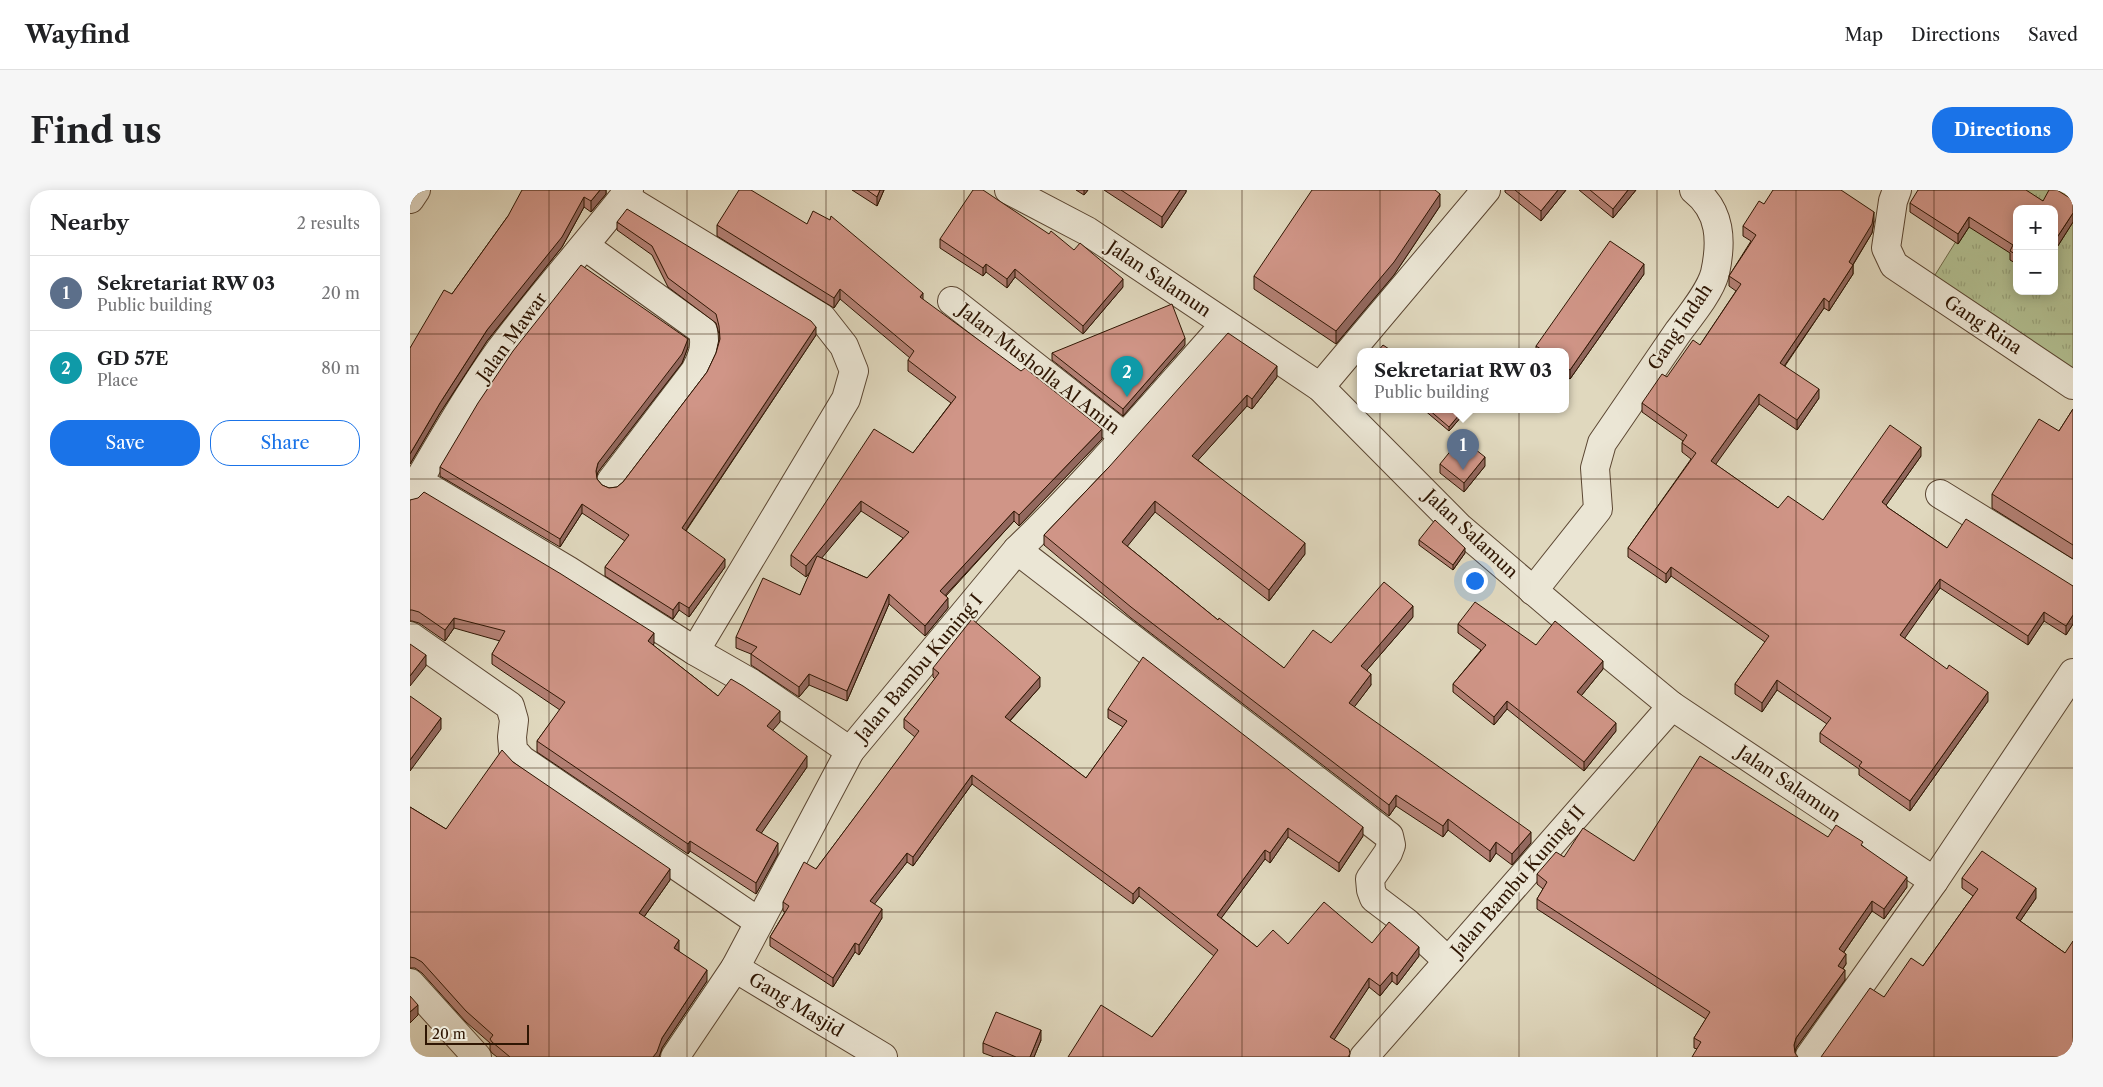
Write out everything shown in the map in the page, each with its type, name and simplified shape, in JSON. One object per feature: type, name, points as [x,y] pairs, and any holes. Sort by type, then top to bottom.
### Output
[{"type":"street","points":[[410,199],[416,190]]},
{"type":"street","name":"Jalan Salamun","points":[[1009,190],[1087,232],[1320,387],[1460,528],[1672,706],[1934,881]]},
{"type":"street","points":[[1320,387],[1486,190]]},
{"type":"street","name":"Gang Indah","points":[[1533,591],[1598,509],[1595,468],[1602,443],[1700,301],[1714,275],[1718,244],[1716,218],[1710,206],[1694,190]]},
{"type":"street","name":"Gang Rina","points":[[1897,190],[1892,201],[1886,248],[1894,265],[2073,385]]},
{"type":"street","points":[[626,194],[822,318],[844,346],[854,371],[846,398],[695,651]]},
{"type":"street","name":"Jalan Mawar","points":[[414,488],[467,400],[500,351],[540,298],[585,246],[626,194]]},
{"type":"street","points":[[585,246],[703,331],[705,344],[703,357],[695,370],[611,481]]},
{"type":"street","name":"Jalan Musholla Al Amin","points":[[952,301],[1125,437]]},
{"type":"street","name":"Jalan Bambu Kuning I","points":[[675,1057],[735,968],[850,751],[1017,550],[1047,521],[1125,437],[1225,324]]},
{"type":"street","points":[[414,488],[568,571],[695,651],[751,683],[850,751]]},
{"type":"street","points":[[1940,494],[2073,576]]},
{"type":"street","points":[[1017,550],[1389,836],[1391,845],[1388,853],[1370,879],[1374,898],[1407,923],[1448,961]]},
{"type":"street","points":[[410,636],[510,706],[514,720],[512,737],[514,750],[522,760],[759,922]]},
{"type":"street","points":[[1809,1057],[1934,881],[2072,675]]},
{"type":"street","name":"Jalan Bambu Kuning II","points":[[1364,1057],[1672,706]]},
{"type":"street","name":"Gang Masjid","points":[[735,968],[883,1057]]},
{"type":"street","points":[[410,983],[477,1057]]},
{"type":"green space","points":[[1988,190],[2073,190],[2073,377],[1930,283]]},
{"type":"building","points":[[522,190],[600,190],[591,201],[584,197],[562,237],[487,330],[410,454],[410,348],[444,290],[452,294],[508,216]]},
{"type":"building","points":[[739,190],[751,190],[807,224],[813,211],[830,220],[831,216],[923,293],[920,297],[1021,371],[1025,368],[1102,429],[1019,515],[1014,511],[940,591],[948,598],[925,626],[889,594],[847,691],[809,674],[799,687],[751,654],[757,647],[736,637],[763,578],[800,595],[817,556],[867,578],[909,532],[861,501],[806,566],[791,555],[874,429],[913,453],[956,397],[908,360],[914,351],[840,289],[834,298],[717,225]]},
{"type":"building","points":[[867,190],[880,190],[877,197]]},
{"type":"building","points":[[973,190],[983,190],[1049,234],[1051,231],[1074,250],[1080,243],[1123,279],[1083,326],[1015,269],[1007,279],[986,264],[983,268],[940,239]]},
{"type":"building","points":[[1121,190],[1180,190],[1162,217]]},
{"type":"building","points":[[1312,190],[1435,190],[1440,194],[1394,262],[1336,331],[1254,276]]},
{"type":"building","points":[[1515,190],[1558,190],[1541,211]]},
{"type":"building","points":[[1590,190],[1628,190],[1613,209]]},
{"type":"building","points":[[1773,190],[1841,190],[1874,212],[1872,224],[1849,262],[1853,265],[1829,302],[1824,298],[1780,363],[1819,389],[1797,420],[1759,394],[1711,461],[1778,508],[1788,496],[1823,520],[1890,425],[1921,447],[1882,502],[1887,507],[1947,548],[1966,519],[2073,586],[2073,615],[2066,626],[2044,612],[2028,636],[1940,579],[1900,635],[1947,669],[1949,665],[1988,692],[1910,801],[1859,766],[1862,762],[1820,733],[1831,718],[1777,680],[1762,703],[1735,684],[1769,636],[1671,567],[1666,574],[1628,548],[1696,453],[1682,443],[1687,435],[1642,403],[1662,374],[1667,377],[1693,340],[1700,345],[1741,284],[1729,276],[1756,235],[1743,226],[1759,201],[1764,204]]},
{"type":"building","points":[[1918,190],[2026,190],[2043,201],[2049,190],[2057,190],[2073,200],[2073,213],[2058,236],[2058,205],[2013,205],[2013,245],[1969,217],[1958,234],[1910,203]]},
{"type":"building","points":[[627,209],[811,321],[816,327],[682,528],[725,559],[689,608],[679,602],[673,610],[605,567],[629,535],[582,504],[560,539],[440,467],[478,403],[513,351],[581,265],[688,339],[682,354],[598,463],[597,479],[602,485],[609,488],[617,487],[623,482],[707,372],[720,339],[716,314],[668,278],[652,246],[617,222]]},
{"type":"building","points":[[1610,241],[1644,264],[1570,370],[1569,348],[1539,348],[1536,346]]},
{"type":"building","points":[[1172,304],[1185,338],[1123,409],[1052,353]]},
{"type":"building","points":[[1228,333],[1277,366],[1252,399],[1247,395],[1192,456],[1305,543],[1269,590],[1155,501],[1122,542],[1218,620],[1219,618],[1284,668],[1313,630],[1331,643],[1384,582],[1413,606],[1361,666],[1371,674],[1349,703],[1531,832],[1512,854],[1496,842],[1490,851],[1448,819],[1443,826],[1396,795],[1389,805],[1131,607],[1044,535],[1109,467]]},
{"type":"building","points":[[2073,409],[2073,545],[1992,494],[2039,419],[2059,431]]},
{"type":"building","points":[[1433,413],[1461,413],[1449,427]]},
{"type":"building","points":[[1461,438],[1485,457],[1464,483],[1440,464]]},
{"type":"building","points":[[424,492],[561,574],[654,633],[648,641],[718,696],[731,679],[780,711],[767,726],[807,756],[756,830],[778,843],[756,883],[690,841],[688,844],[537,741],[565,702],[492,654],[505,631],[454,618],[445,630],[419,612],[410,610],[410,500],[418,498]]},
{"type":"building","points":[[1435,520],[1465,548],[1453,565],[1419,540]]},
{"type":"building","points":[[1475,602],[1536,645],[1555,621],[1603,661],[1577,692],[1616,723],[1584,762],[1507,701],[1494,717],[1453,684],[1486,645],[1458,624]]},
{"type":"building","points":[[972,619],[1040,677],[1005,717],[1086,778],[1127,721],[1108,709],[1143,657],[1363,827],[1339,863],[1288,828],[1270,853],[1265,850],[1217,915],[1257,947],[1273,930],[1288,944],[1324,902],[1372,943],[1389,922],[1419,947],[1397,976],[1392,972],[1380,986],[1369,978],[1330,1037],[1349,1049],[1350,1054],[1348,1057],[1068,1057],[1101,1005],[1152,1037],[1218,950],[1139,887],[1133,894],[972,775],[913,857],[907,853],[870,901],[882,909],[859,945],[855,943],[833,978],[770,937],[789,906],[783,902],[804,862],[816,869],[919,731],[904,719],[939,673],[933,668]]},
{"type":"building","points":[[410,644],[426,655],[410,676]]},
{"type":"building","points":[[410,696],[441,718],[410,760]]},
{"type":"building","points":[[502,750],[513,762],[670,869],[639,913],[679,940],[674,948],[707,970],[662,1038],[653,1057],[510,1057],[492,1042],[490,1039],[493,1035],[466,1011],[422,962],[410,957],[410,807],[446,829]]},
{"type":"building","points":[[1700,756],[1828,837],[1836,825],[1863,842],[1861,845],[1907,877],[1884,909],[1872,901],[1839,949],[1846,954],[1838,966],[1845,970],[1796,1038],[1794,1045],[1795,1053],[1798,1057],[1692,1057],[1701,1042],[1694,1038],[1710,1012],[1537,899],[1547,882],[1537,874],[1556,852],[1564,857],[1583,828],[1634,861]]},
{"type":"building","points":[[1982,851],[2036,888],[2016,918],[2065,953],[2073,941],[2073,1057],[1821,1057],[1870,988],[1884,997],[1911,958],[1923,966],[1978,889],[1962,878]]},
{"type":"building","points":[[410,996],[418,1005],[410,1012]]},
{"type":"building","points":[[996,1012],[1041,1030],[1030,1057],[1016,1057],[983,1043]]},
{"type":"place","name":"GD 57E","points":[[1127,397]]},
{"type":"place","name":"Sekretariat RW 03","points":[[1463,470]]}]
